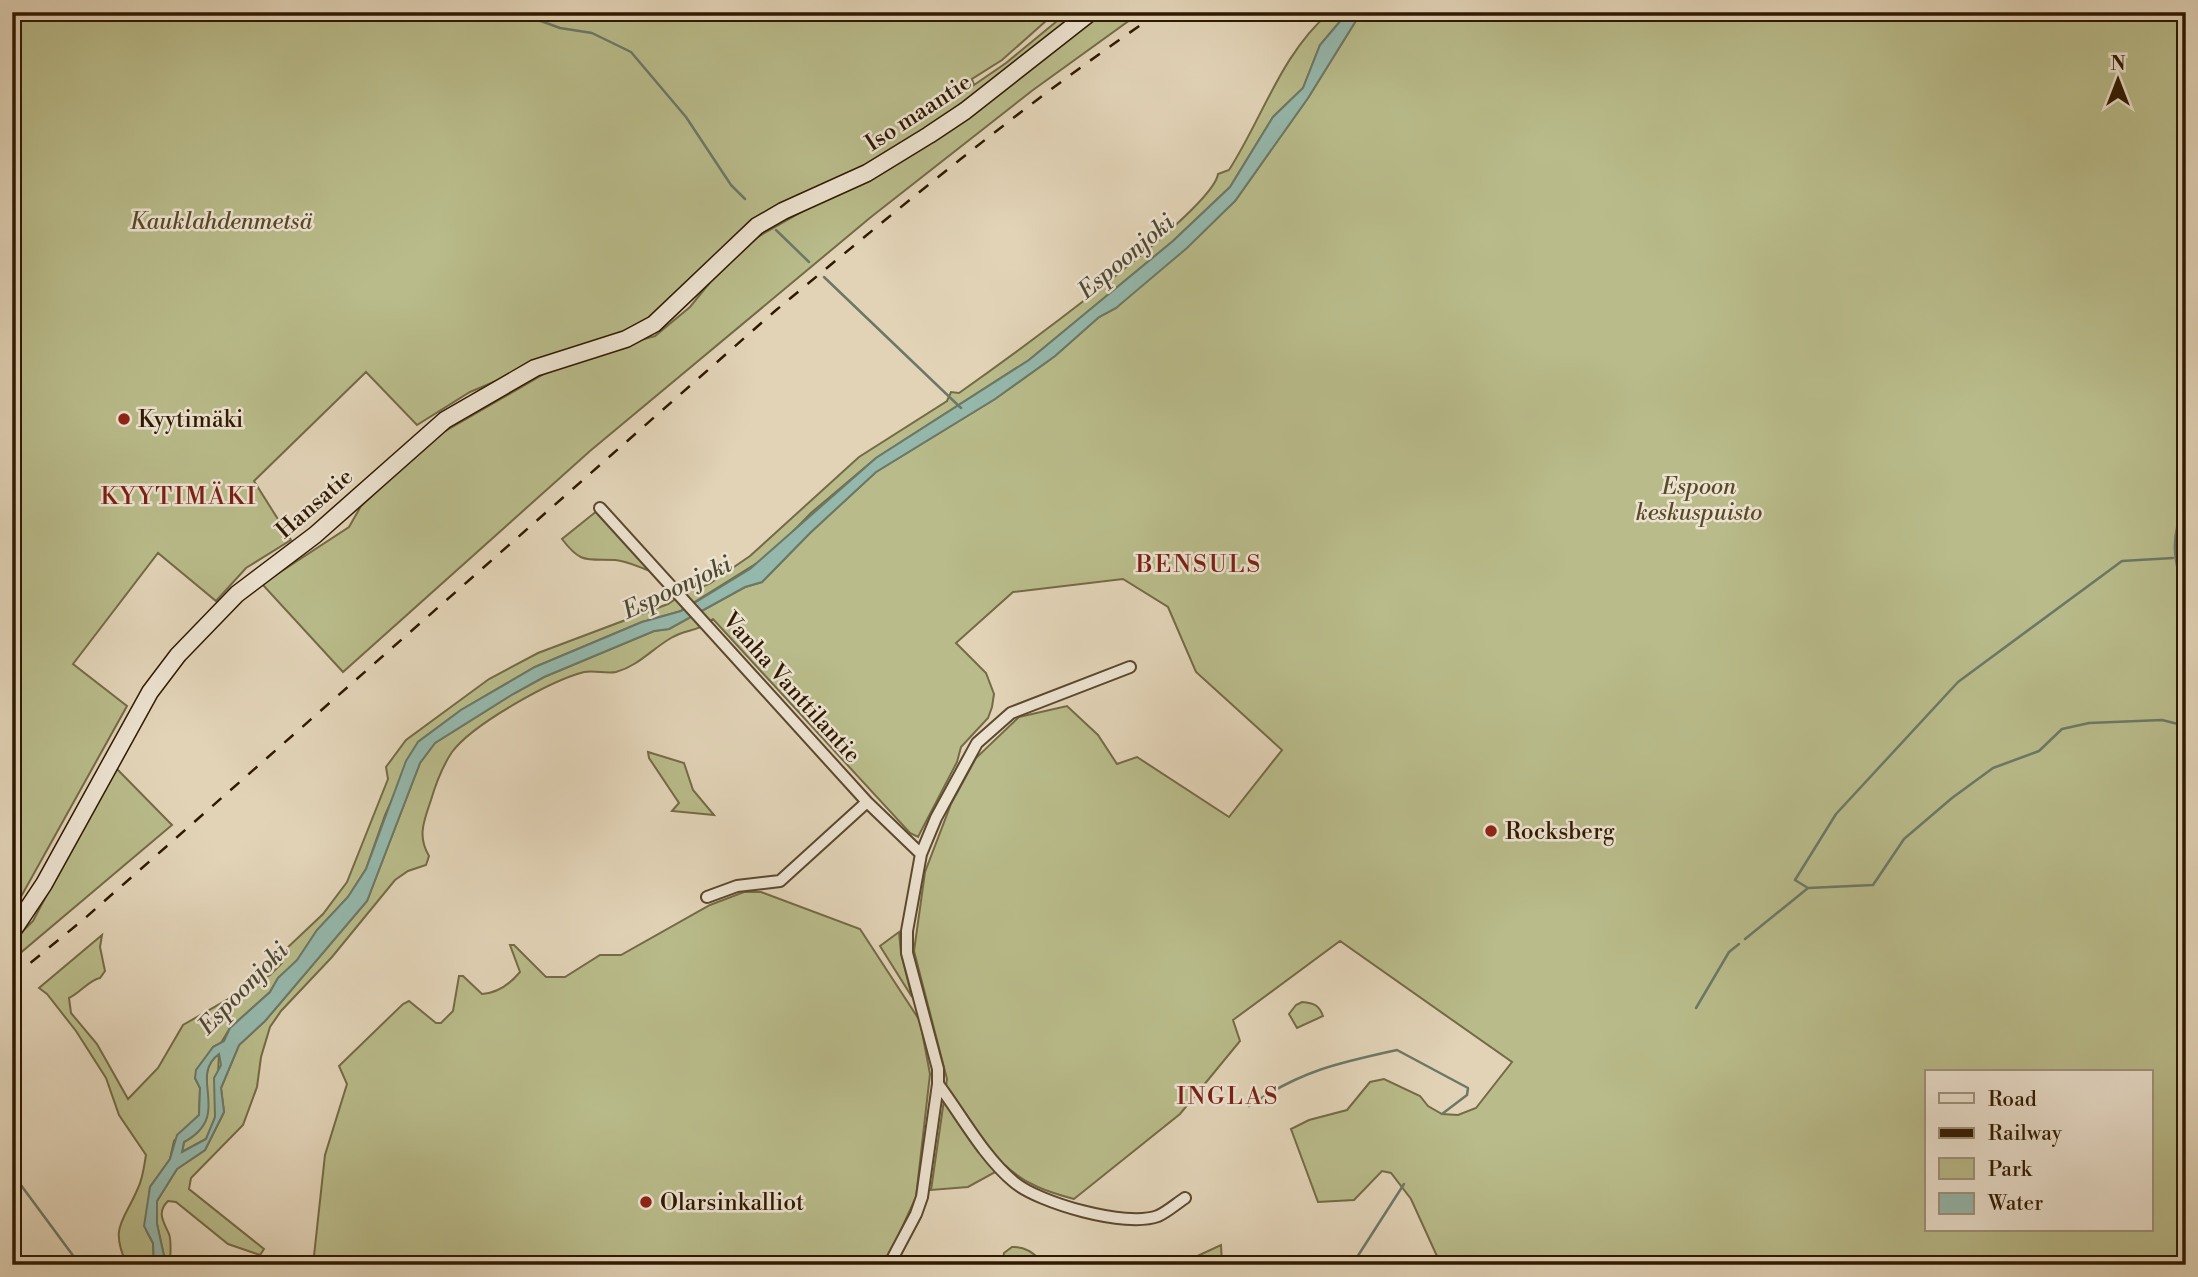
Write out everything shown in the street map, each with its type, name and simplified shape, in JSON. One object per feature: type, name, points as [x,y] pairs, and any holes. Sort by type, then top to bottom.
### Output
[{"type":"main road","name":"Iso maantie","points":[[757,226],[783,211],[867,173],[929,135],[965,111],[1091,12]]},
{"type":"main road","name":"Hansatie","points":[[12,933],[44,884],[150,692],[178,656],[237,594],[315,535],[445,420],[535,368],[626,339],[654,324],[757,226]]},
{"type":"street","name":"Vanha Vanttilantie","points":[[600,508],[867,802],[920,854]]},
{"type":"street","points":[[889,1265],[922,1197],[938,1084],[938,1069],[906,953],[920,854],[964,762],[992,728],[1011,713],[1130,667]]},
{"type":"street","points":[[707,898],[737,886],[780,881],[867,802]]},
{"type":"street","points":[[938,1084],[994,1161],[1012,1180],[1032,1194],[1109,1218],[1136,1220],[1158,1216],[1185,1198]]},
{"type":"green space","name":"Kauklahdenmetsä","points":[[12,12],[1056,12],[1002,60],[972,79],[974,85],[1006,63],[1068,12],[1082,12],[917,137],[838,181],[798,195],[754,219],[665,312],[627,332],[578,346],[470,392],[417,425],[366,372],[254,481],[291,540],[246,568],[216,601],[158,553],[73,664],[127,706],[12,913]]},
{"type":"green space","points":[[1099,12],[1141,12],[1033,90],[871,217],[590,451],[343,672],[262,584],[349,527],[361,506],[435,437],[568,360],[655,336],[690,307],[729,259],[747,243],[819,202],[1027,69]]},
{"type":"green space","points":[[1330,12],[1348,12],[1320,45],[1303,88],[1273,117],[1230,187],[1173,241],[1029,360],[876,458],[811,513],[770,555],[693,603],[677,585],[704,586],[716,580],[726,568],[731,569],[750,556],[859,457],[947,401],[951,392],[959,393],[1016,352],[1145,252],[1181,220],[1207,193],[1218,174],[1229,170],[1285,66],[1313,29]]},
{"type":"green space","name":"Espoon keskuspuisto","points":[[1371,12],[2186,12],[2186,1265],[1441,1265],[1411,1199],[1391,1173],[1382,1171],[1354,1200],[1318,1202],[1291,1129],[1309,1120],[1347,1110],[1370,1082],[1384,1079],[1420,1096],[1428,1106],[1442,1114],[1458,1115],[1476,1108],[1512,1062],[1340,941],[1233,1020],[1240,1041],[1180,1114],[1074,1199],[1038,1187],[1006,1166],[968,1187],[931,1190],[947,1079],[914,951],[925,872],[951,804],[976,758],[1019,717],[1067,706],[1098,735],[1117,764],[1137,757],[1229,817],[1282,750],[1196,672],[1168,607],[1123,579],[1013,592],[956,643],[986,673],[994,694],[992,707],[988,718],[961,747],[957,762],[918,837],[910,833],[713,619],[671,638],[624,669],[616,672],[584,672],[552,684],[477,729],[452,752],[437,781],[423,828],[423,842],[429,856],[426,865],[408,871],[395,880],[332,957],[281,1011],[270,1027],[261,1057],[257,1087],[243,1125],[191,1178],[189,1189],[264,1249],[260,1255],[228,1244],[176,1202],[168,1201],[162,1210],[170,1241],[170,1265],[166,1265],[157,1224],[157,1201],[177,1169],[205,1150],[224,1112],[221,1088],[239,1045],[265,1021],[367,901],[420,763],[435,743],[544,677],[654,631],[669,629],[745,587],[762,582],[876,472],[995,399],[1055,356],[1099,317],[1116,308],[1235,201],[1308,98],[1357,19]]},
{"type":"green space","points":[[598,510],[656,573],[630,563],[590,560],[574,553],[562,539]]},
{"type":"green space","points":[[680,596],[684,607],[681,611],[642,622],[535,667],[461,710],[418,742],[385,815],[366,869],[348,897],[317,930],[297,961],[278,978],[270,992],[230,1028],[221,1043],[213,1047],[195,1078],[200,1088],[199,1115],[174,1141],[170,1159],[150,1187],[146,1230],[153,1243],[154,1265],[127,1265],[119,1241],[120,1225],[140,1184],[146,1155],[119,1115],[106,1078],[76,1031],[47,994],[39,988],[102,935],[100,947],[105,971],[100,978],[69,998],[71,1013],[97,1044],[128,1099],[158,1068],[183,1025],[270,975],[282,963],[286,949],[323,914],[347,882],[388,779],[386,767],[406,740],[489,679],[538,653],[668,604]]},
{"type":"green space","points":[[648,752],[684,763],[693,790],[714,815],[672,811],[679,803],[649,758]]},
{"type":"green space","points":[[115,767],[172,825],[12,960],[12,942],[33,921]]},
{"type":"green space","points":[[744,892],[761,892],[860,929],[920,1021],[930,1074],[916,1197],[885,1265],[313,1265],[325,1155],[347,1084],[339,1066],[403,1004],[409,1001],[436,1023],[441,1023],[453,1011],[459,976],[463,976],[482,994],[503,987],[520,972],[510,945],[514,945],[546,977],[565,977],[600,955],[621,955],[710,905]]},
{"type":"green space","points":[[899,932],[901,953],[912,997],[880,946]]},
{"type":"green space","points":[[1302,1002],[1316,1005],[1323,1016],[1297,1028],[1289,1014]]},
{"type":"green space","points":[[219,1054],[216,1117],[206,1139],[182,1152],[184,1142],[198,1132],[205,1121],[208,1109],[207,1074],[211,1063]]},
{"type":"green space","points":[[1221,1245],[1222,1265],[1178,1265]]},
{"type":"green space","points":[[1012,1247],[1026,1250],[1046,1265],[1002,1265],[1004,1253]]},
{"type":"water","points":[[1348,12],[1371,12],[1357,19],[1308,98],[1235,201],[1187,248],[1116,308],[1099,317],[1055,356],[995,399],[876,472],[762,582],[745,587],[669,629],[654,631],[544,677],[435,743],[420,763],[367,901],[265,1021],[239,1045],[221,1088],[224,1112],[205,1150],[177,1169],[157,1201],[157,1224],[166,1265],[154,1265],[153,1243],[144,1226],[150,1187],[170,1159],[177,1135],[199,1115],[200,1088],[195,1078],[196,1070],[213,1047],[224,1041],[230,1028],[270,992],[278,978],[297,960],[317,930],[348,897],[366,869],[406,761],[418,742],[461,710],[535,667],[642,622],[681,611],[750,569],[876,458],[1029,360],[1173,241],[1230,187],[1273,117],[1303,88],[1320,45]],"holes":[[[219,1054],[221,1065],[214,1078],[215,1117],[206,1139],[182,1152],[184,1142],[199,1131],[206,1120],[209,1108],[207,1074],[210,1063]]]},
{"type":"waterway","points":[[516,12],[560,28],[592,33],[631,52],[686,117],[731,185],[745,199]]},
{"type":"waterway","points":[[776,230],[809,262]]},
{"type":"waterway","points":[[824,277],[961,408]]},
{"type":"waterway","points":[[2186,506],[2180,518],[2175,541],[2179,576],[2186,600]]},
{"type":"waterway","points":[[2173,558],[2122,561],[1958,682],[1836,814],[1795,880],[1808,888],[1873,885],[1904,839],[1952,798],[1993,768],[2039,751],[2062,729],[2089,723],[2162,720],[2186,726]]},
{"type":"waterway","points":[[1745,939],[1808,888]]},
{"type":"waterway","points":[[1696,1008],[1729,952],[1739,944]]},
{"type":"waterway","points":[[1249,1106],[1303,1076],[1356,1059],[1397,1050],[1468,1088],[1467,1095],[1442,1114]]},
{"type":"waterway","points":[[12,1173],[80,1265]]},
{"type":"waterway","points":[[1352,1265],[1404,1184]]},
{"type":"railway","points":[[12,978],[84,919],[775,311],[1012,119],[1160,12]]},
{"type":"place","name":"Kyytimäki","points":[[124,419]]},
{"type":"place","name":"Rocksberg","points":[[1491,831]]},
{"type":"place","name":"Olarsinkalliot","points":[[646,1202]]},
{"type":"district","name":"KYYTIMÄKI","points":[[179,496]]},
{"type":"district","name":"BENSULS","points":[[1199,564]]},
{"type":"district","name":"INGLAS","points":[[1228,1096]]},
{"type":"water label","name":"Espoonjoki","points":[[1126,256]]},
{"type":"water label","name":"Espoonjoki","points":[[677,587]]},
{"type":"water label","name":"Espoonjoki","points":[[243,988]]}]
